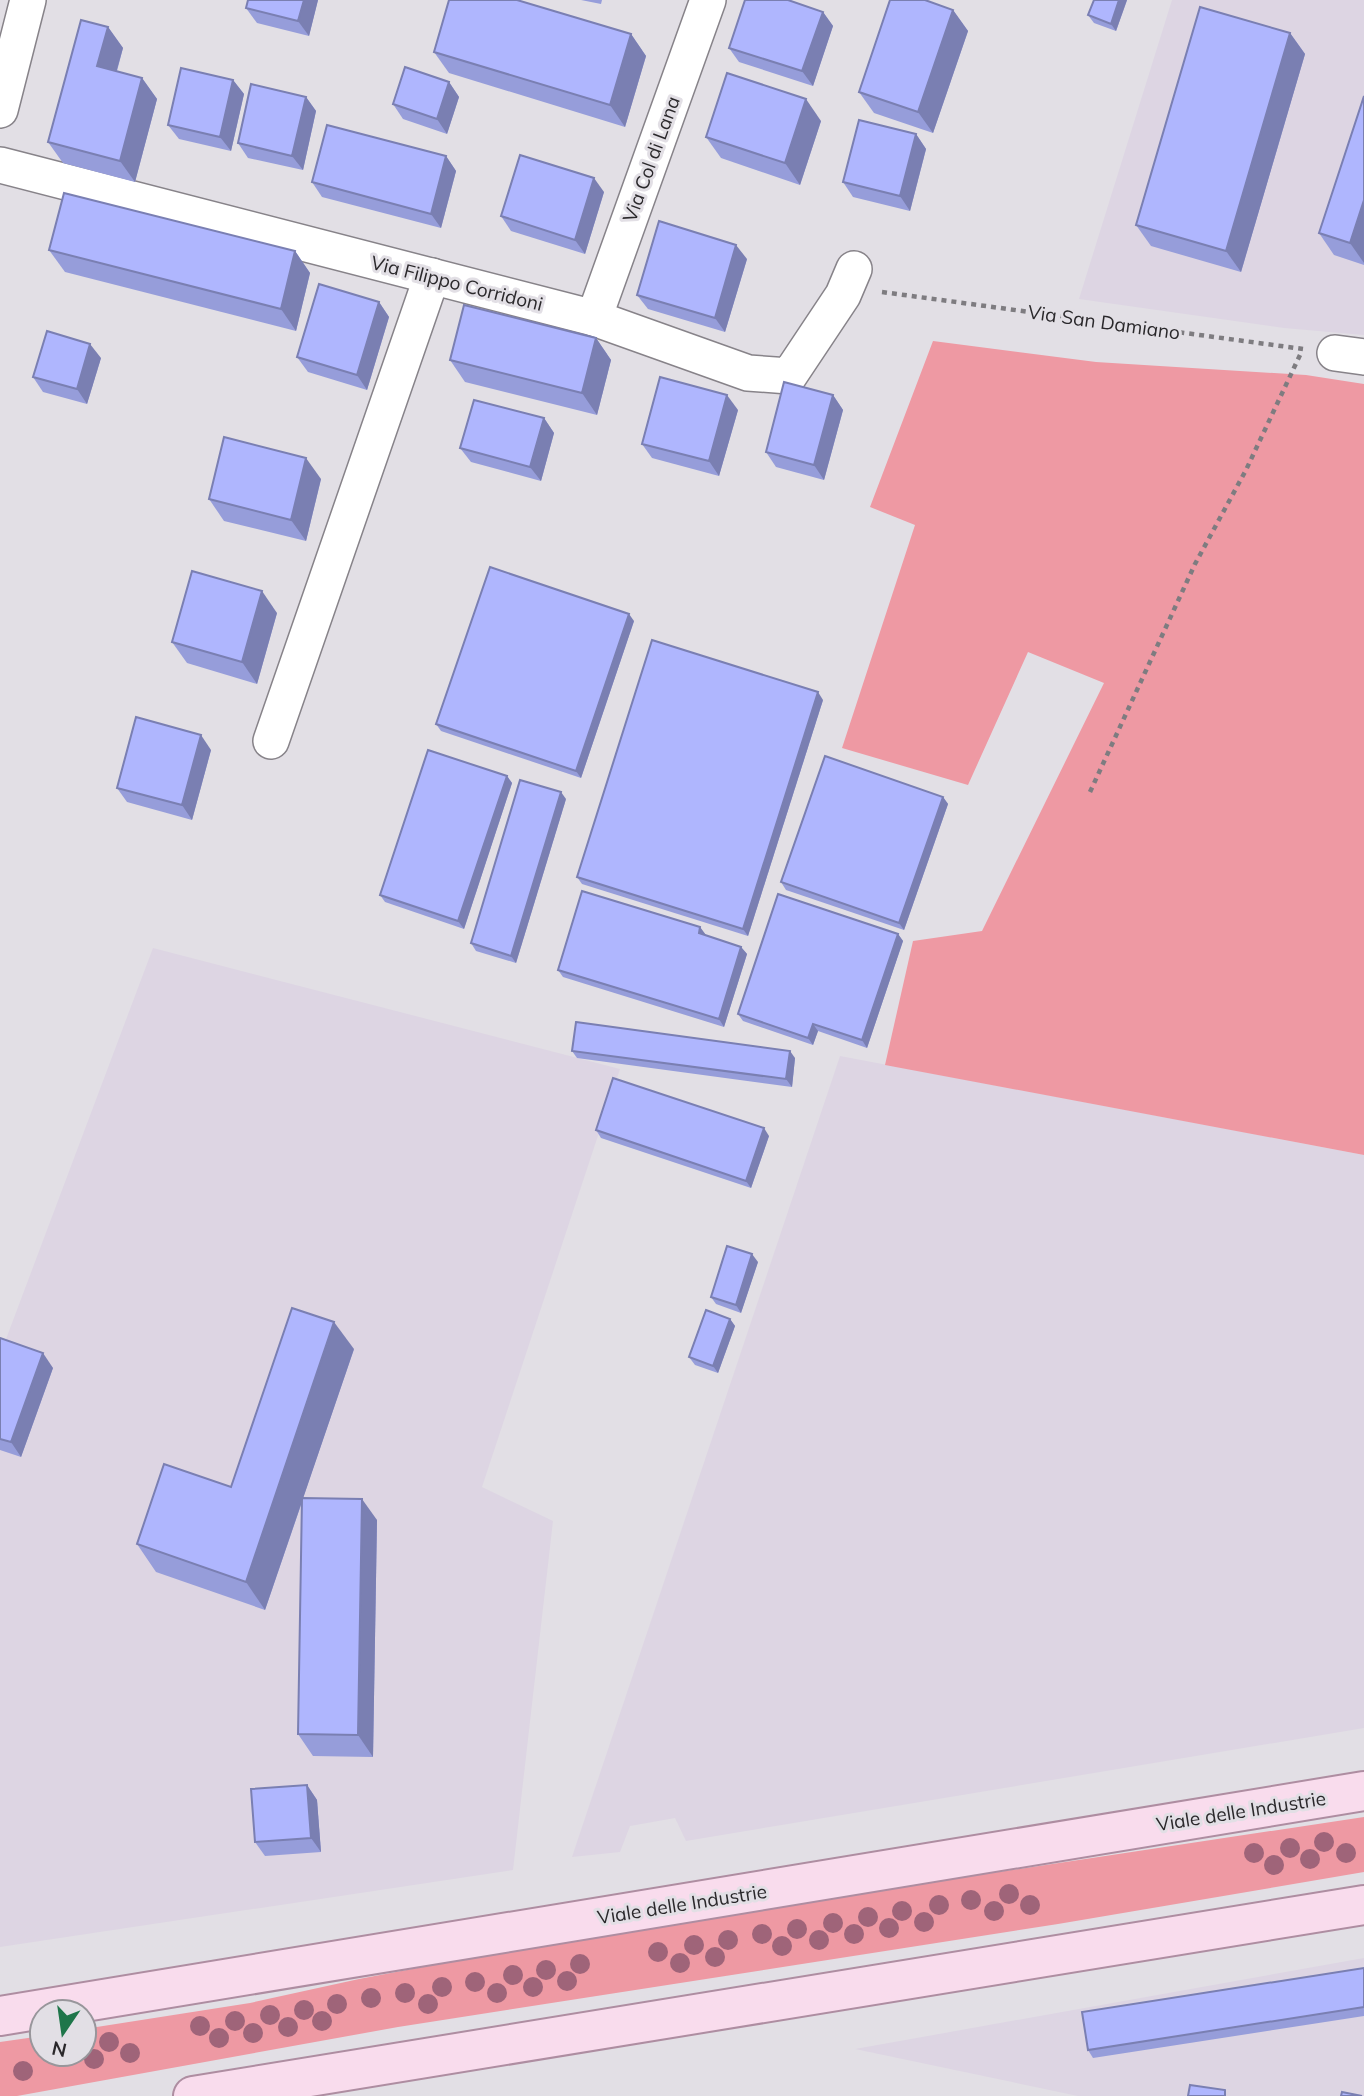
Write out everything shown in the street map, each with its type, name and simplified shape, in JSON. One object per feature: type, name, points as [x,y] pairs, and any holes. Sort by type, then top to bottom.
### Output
[{"type":"main road","name":"Viale delle Industrie","points":[[0,2016],[1364,1790]]},
{"type":"main road","points":[[193,2096],[1364,1905]]},
{"type":"street","points":[[0,110],[28,0]]},
{"type":"street","name":"Via Col di Lana","points":[[594,318],[708,0]]},
{"type":"street","name":"Via Filippo Corridoni","points":[[0,165],[594,318],[748,373],[789,376],[848,282]]},
{"type":"street","points":[[271,741],[432,276]]},
{"type":"path","name":"Via San Damiano","points":[[848,282],[881,292],[1334,353]]},
{"type":"path","points":[[1090,792],[1195,564],[1246,470],[1334,353]]},
{"type":"shaded area","points":[[1172,0],[1364,0],[1364,335],[1284,328],[1079,299]]},
{"type":"shaded area","points":[[933,341],[1096,362],[1306,375],[1364,384],[1364,1155],[885,1065],[913,941],[982,931],[1104,683],[1028,652],[968,785],[842,748],[915,525],[870,507]]},
{"type":"shaded area","points":[[153,948],[620,1069],[482,1487],[553,1521],[513,1870],[0,1947],[0,1355]]},
{"type":"shaded area","points":[[840,1056],[1364,1155],[1364,1728],[686,1841],[675,1818],[630,1826],[620,1852],[572,1857]]},
{"type":"shaded area","points":[[1364,1817],[1364,1872],[1058,1924],[398,2027],[17,2096],[0,2096],[0,2042],[28,2038],[28,2068],[98,2068],[98,2027],[250,2003],[359,1979],[640,1926]]},
{"type":"shaded area","points":[[1364,1958],[1364,2096],[1078,2096],[855,2049]]},
{"type":"building","points":[[248,0],[304,0],[298,21],[246,8]]},
{"type":"building","points":[[449,0],[517,0],[631,34],[610,105],[434,52]]},
{"type":"building","points":[[745,0],[788,0],[823,12],[802,71],[729,48]]},
{"type":"building","points":[[890,0],[925,0],[953,10],[918,112],[859,92]]},
{"type":"building","points":[[1094,0],[1119,0],[1111,24],[1088,15]]},
{"type":"building","points":[[1200,7],[1290,33],[1226,251],[1136,225]]},
{"type":"building","points":[[81,20],[108,27],[97,66],[142,78],[120,161],[48,142]]},
{"type":"building","points":[[405,67],[449,82],[437,119],[393,104]]},
{"type":"building","points":[[181,68],[233,80],[220,137],[168,125]]},
{"type":"building","points":[[727,73],[806,99],[785,163],[706,137]]},
{"type":"building","points":[[251,84],[306,97],[292,156],[238,143]]},
{"type":"building","points":[[1364,96],[1364,200],[1350,243],[1319,233]]},
{"type":"building","points":[[859,120],[916,134],[900,196],[843,182]]},
{"type":"building","points":[[327,125],[446,156],[431,214],[312,182]]},
{"type":"building","points":[[520,155],[594,178],[575,240],[501,216]]},
{"type":"building","points":[[64,193],[295,251],[281,309],[49,250]]},
{"type":"building","points":[[659,221],[736,245],[715,318],[637,295]]},
{"type":"building","points":[[319,284],[379,302],[357,375],[297,357]]},
{"type":"building","points":[[464,305],[596,338],[582,393],[450,360]]},
{"type":"building","points":[[47,331],[90,344],[77,389],[33,377]]},
{"type":"building","points":[[660,377],[727,395],[709,461],[642,444]]},
{"type":"building","points":[[784,382],[833,395],[814,465],[766,452]]},
{"type":"building","points":[[474,400],[544,418],[530,467],[460,448]]},
{"type":"building","points":[[224,437],[306,458],[291,520],[209,499]]},
{"type":"building","points":[[490,567],[629,614],[576,771],[436,724]]},
{"type":"building","points":[[192,571],[262,591],[242,662],[172,642]]},
{"type":"building","points":[[652,640],[818,692],[743,929],[577,877]]},
{"type":"building","points":[[136,717],[201,735],[182,805],[117,788]]},
{"type":"building","points":[[428,750],[507,776],[458,921],[380,895]]},
{"type":"building","points":[[825,756],[943,797],[899,923],[781,882]]},
{"type":"building","points":[[520,780],[561,792],[511,956],[471,943]]},
{"type":"building","points":[[582,891],[700,927],[699,933],[741,947],[719,1019],[558,970]]},
{"type":"building","points":[[778,894],[898,934],[862,1040],[813,1024],[808,1038],[738,1014]]},
{"type":"building","points":[[576,1022],[790,1051],[786,1079],[572,1051]]},
{"type":"building","points":[[613,1078],[764,1128],[746,1181],[596,1130]]},
{"type":"building","points":[[727,1246],[752,1254],[736,1305],[711,1297]]},
{"type":"building","points":[[292,1308],[334,1322],[246,1582],[137,1544],[164,1464],[231,1487]]},
{"type":"building","points":[[706,1310],[730,1319],[713,1366],[689,1357]]},
{"type":"building","points":[[0,1338],[43,1353],[11,1442],[0,1439]]},
{"type":"building","points":[[302,1498],[362,1499],[358,1735],[298,1734]]},
{"type":"building","points":[[307,1785],[311,1838],[255,1842],[251,1789]]},
{"type":"building","points":[[1364,1968],[1364,2007],[1088,2050],[1082,2012]]},
{"type":"building","points":[[1190,2085],[1225,2090],[1225,2096],[1188,2096]]},
{"type":"building","points":[[1342,2092],[1362,2096],[1341,2096]]}]
